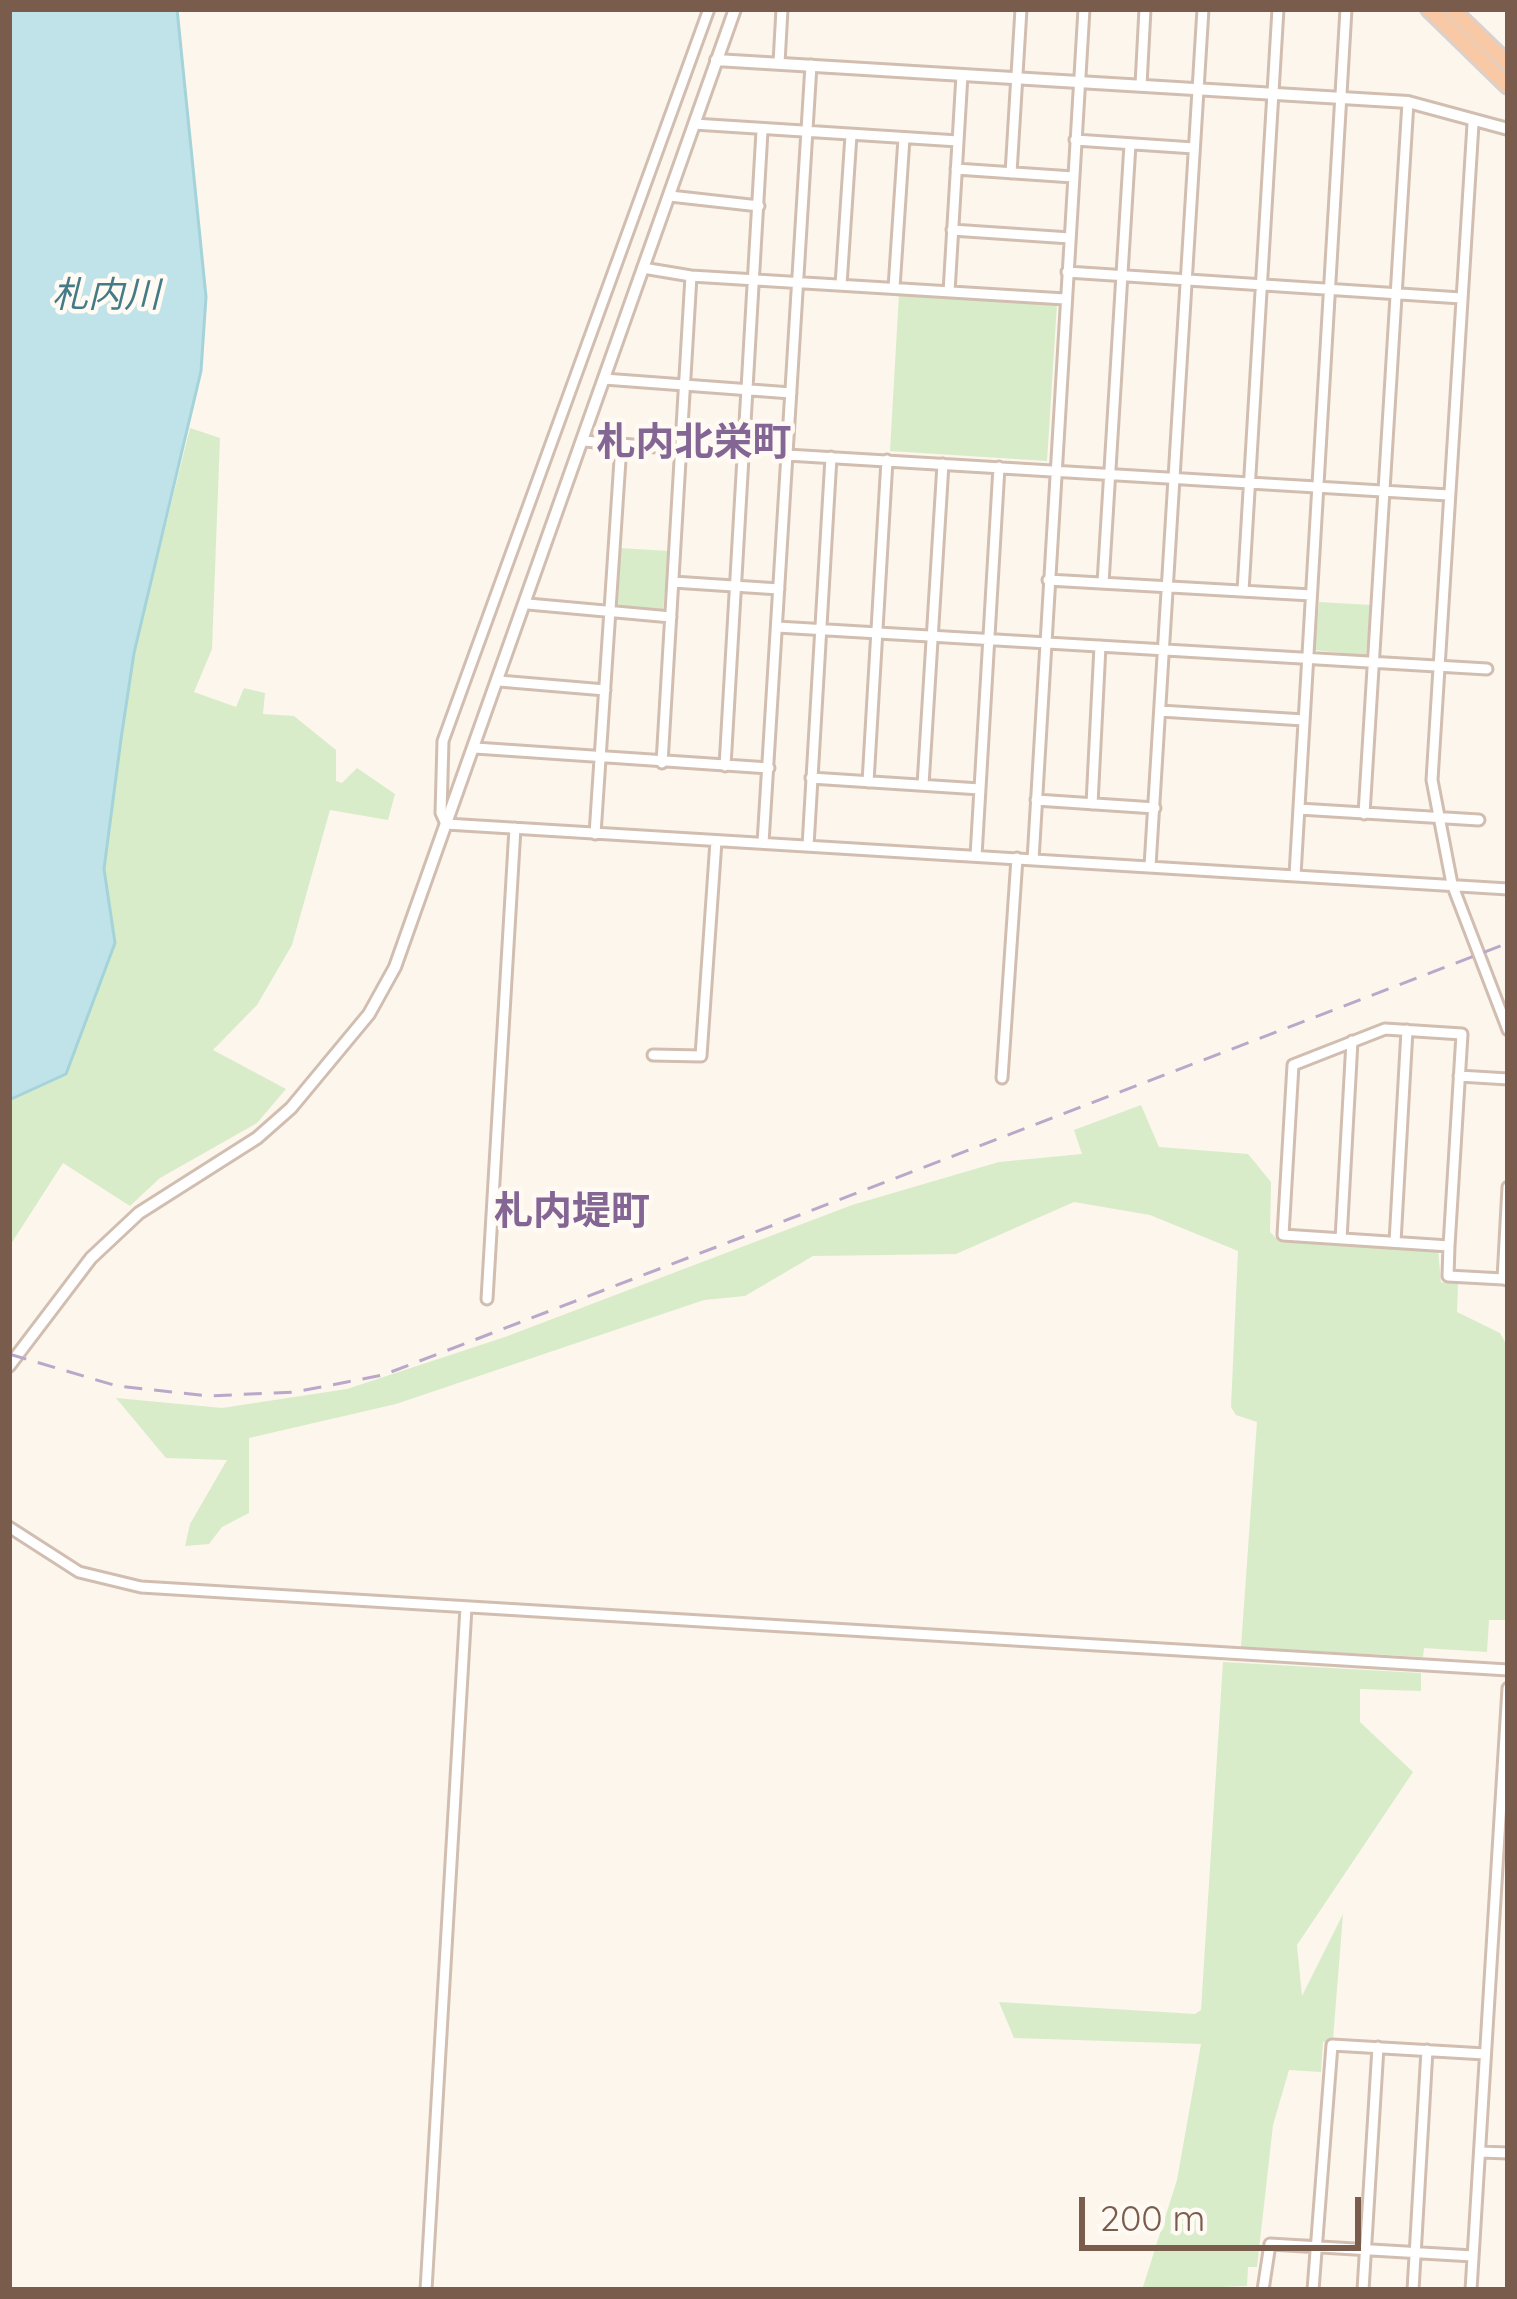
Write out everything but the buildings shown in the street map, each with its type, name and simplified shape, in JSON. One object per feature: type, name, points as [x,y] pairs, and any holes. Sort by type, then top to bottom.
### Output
[{"type":"highway","points":[[1429,9],[1508,86]]},
{"type":"highway","points":[[1451,9],[1508,64]]},
{"type":"street","points":[[446,824],[441,813],[442,741],[710,9]]},
{"type":"street","points":[[9,1366],[91,1258],[173,1188],[273,1125],[340,1052],[395,967],[528,604],[735,9]]},
{"type":"street","points":[[778,63],[782,9]]},
{"type":"street","points":[[1011,173],[1021,9]]},
{"type":"street","points":[[1034,860],[1084,9]]},
{"type":"street","points":[[1141,85],[1145,9]]},
{"type":"street","points":[[1150,866],[1203,9]]},
{"type":"street","points":[[1243,591],[1278,9]]},
{"type":"street","points":[[1295,874],[1346,9]]},
{"type":"street","points":[[716,60],[1408,102],[1473,124],[1508,129]]},
{"type":"street","points":[[764,842],[811,65]]},
{"type":"street","points":[[949,292],[962,75]]},
{"type":"street","points":[[1364,814],[1408,102]]},
{"type":"street","points":[[694,124],[958,142]]},
{"type":"street","points":[[1473,124],[1432,780],[1452,884],[1508,1030]]},
{"type":"street","points":[[725,766],[762,131]]},
{"type":"street","points":[[841,285],[850,135]]},
{"type":"street","points":[[894,288],[904,138]]},
{"type":"street","points":[[1076,140],[1194,148]]},
{"type":"street","points":[[1103,584],[1130,144]]},
{"type":"street","points":[[956,169],[1073,177]]},
{"type":"street","points":[[670,196],[759,206]]},
{"type":"street","points":[[952,230],[1070,238]]},
{"type":"street","points":[[643,268],[691,276],[1065,298]]},
{"type":"street","points":[[1067,272],[1461,298]]},
{"type":"street","points":[[662,763],[691,276]]},
{"type":"street","points":[[604,379],[790,393]]},
{"type":"street","points":[[584,441],[681,449]]},
{"type":"street","points":[[596,833],[621,445]]},
{"type":"street","points":[[787,455],[1448,495]]},
{"type":"street","points":[[808,846],[831,457]]},
{"type":"street","points":[[868,782],[887,460]]},
{"type":"street","points":[[923,785],[943,464]]},
{"type":"street","points":[[976,856],[999,467]]},
{"type":"street","points":[[1048,580],[1311,595]]},
{"type":"street","points":[[673,582],[779,589]]},
{"type":"street","points":[[528,604],[671,617]]},
{"type":"street","points":[[777,627],[1487,669]]},
{"type":"street","points":[[1092,804],[1100,646]]},
{"type":"street","points":[[499,681],[605,690]]},
{"type":"street","points":[[1160,711],[1304,720]]},
{"type":"street","points":[[475,748],[769,768]]},
{"type":"street","points":[[811,778],[980,789]]},
{"type":"street","points":[[1036,800],[1155,808]]},
{"type":"street","points":[[1299,809],[1479,820]]},
{"type":"street","points":[[446,824],[1508,890]]},
{"type":"street","points":[[487,1299],[514,828]]},
{"type":"street","points":[[653,1055],[701,1056],[716,841]]},
{"type":"street","points":[[1002,1078],[1017,859]]},
{"type":"street","points":[[1492,990],[1508,983]]},
{"type":"street","points":[[1450,1246],[1282,1235],[1293,1065],[1384,1029],[1462,1034],[1459,1076],[1450,1246],[1448,1276],[1505,1279],[1508,1187]]},
{"type":"street","points":[[1395,1242],[1407,1030]]},
{"type":"street","points":[[1341,1239],[1352,1041]]},
{"type":"street","points":[[1459,1076],[1508,1079]]},
{"type":"street","points":[[9,1527],[59,1562],[109,1582],[1508,1670]]},
{"type":"street","points":[[426,2290],[466,1607]]},
{"type":"street","points":[[1472,2290],[1508,1688]]},
{"type":"street","points":[[1313,2290],[1332,2044],[1485,2054]]},
{"type":"street","points":[[1363,2290],[1378,2047]]},
{"type":"street","points":[[1413,2290],[1427,2050]]},
{"type":"street","points":[[1480,2152],[1508,2153]]},
{"type":"street","points":[[1263,2290],[1270,2244],[1474,2256]]},
{"type":"green space","points":[[899,294],[1057,304],[1047,461],[890,451]]},
{"type":"green space","points":[[190,428],[220,438],[212,649],[194,692],[236,707],[244,688],[265,693],[263,714],[294,716],[336,750],[336,781],[342,783],[357,768],[395,794],[388,820],[330,810],[292,945],[257,1005],[213,1050],[286,1089],[257,1123],[160,1178],[130,1206],[63,1163],[9,1247],[9,1100],[115,943],[104,869],[121,739],[134,653]]},
{"type":"green space","points":[[619,548],[669,551],[663,611],[618,608]]},
{"type":"green space","points":[[1319,602],[1371,605],[1366,656],[1315,650]]},
{"type":"green space","points":[[1141,1105],[1159,1147],[1248,1154],[1271,1182],[1270,1232],[1280,1242],[1438,1249],[1441,1282],[1458,1284],[1457,1312],[1500,1333],[1508,1347],[1508,1597],[1506,1620],[1489,1620],[1487,1652],[1424,1648],[1423,1657],[1241,1647],[1257,1422],[1236,1415],[1231,1407],[1238,1251],[1150,1215],[1074,1202],[956,1254],[813,1256],[745,1296],[704,1300],[396,1404],[249,1438],[249,1513],[222,1527],[209,1544],[185,1546],[190,1524],[227,1460],[166,1458],[116,1398],[222,1408],[347,1389],[505,1337],[852,1205],[999,1162],[1082,1154],[1074,1130]]},
{"type":"green space","points":[[1223,1662],[1421,1673],[1421,1691],[1360,1689],[1360,1722],[1413,1772],[1297,1945],[1302,1996],[1343,1914],[1333,2039],[1323,2042],[1321,2072],[1289,2070],[1273,2125],[1257,2267],[1248,2267],[1247,2286],[1142,2290],[1177,2180],[1201,2044],[1014,2038],[999,2002],[1195,2014],[1201,2010]]},
{"type":"water","name":"札内川","points":[[9,9],[177,9],[206,297],[201,371],[134,653],[121,739],[104,869],[115,943],[66,1074],[9,1100]]},
{"type":"railway","points":[[9,1354],[117,1386],[208,1396],[295,1392],[383,1375],[1508,943]]},
{"type":"district","name":"札内北栄町","points":[[694,443]]},
{"type":"district","name":"札内堤町","points":[[572,1212]]}]
